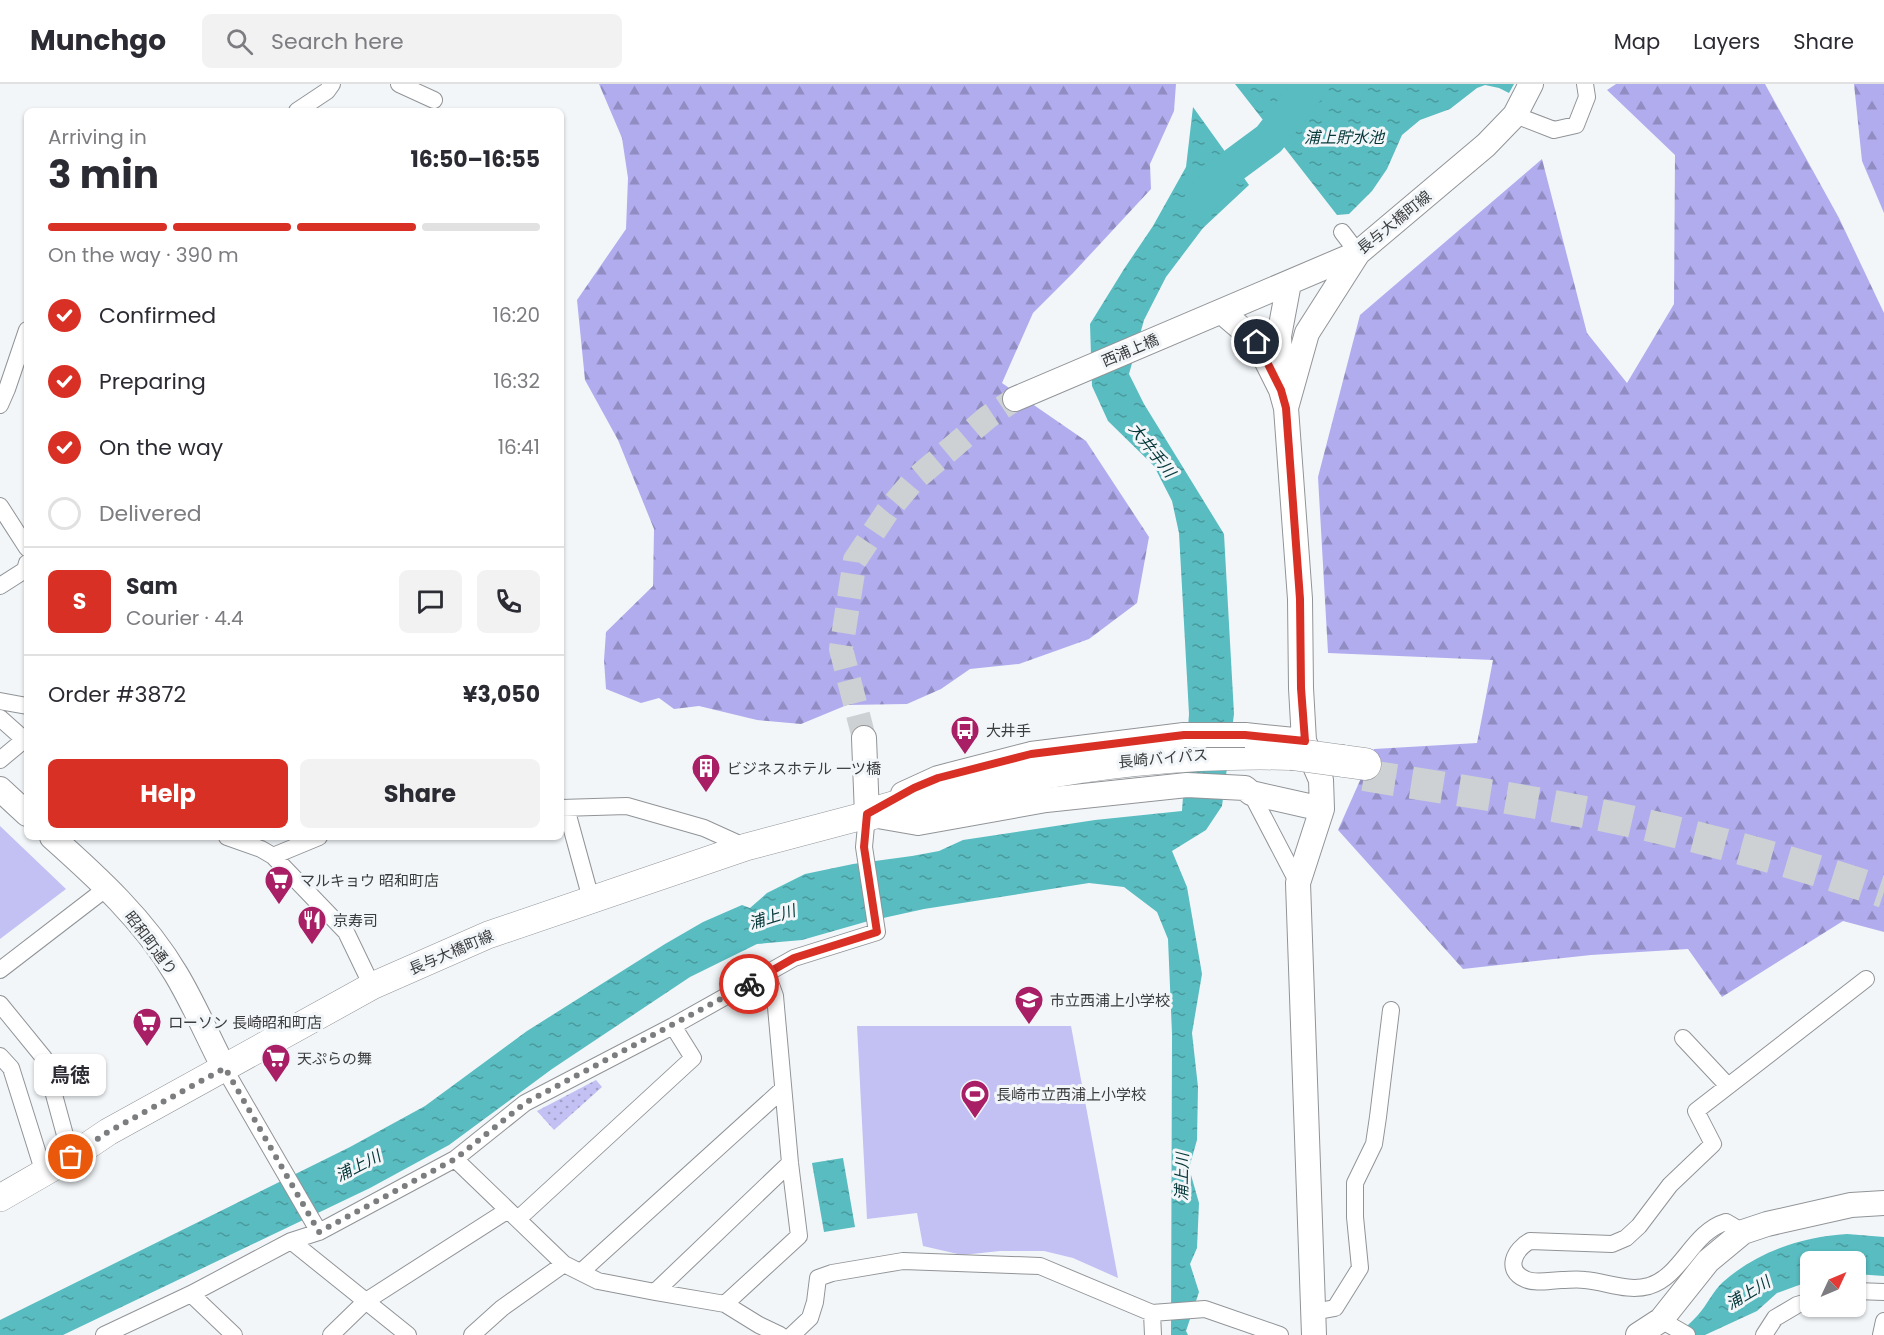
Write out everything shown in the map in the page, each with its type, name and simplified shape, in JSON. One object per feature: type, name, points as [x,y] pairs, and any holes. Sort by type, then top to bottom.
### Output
[{"type":"highway","name":"長崎バイパス","points":[[867,814],[964,793],[1002,781],[1109,763],[1187,761],[1245,767],[1297,754],[1353,768]]},
{"type":"main road","name":"長与大橋町線","points":[[0,1198],[71,1157],[108,1132],[372,986],[488,935],[591,899],[746,847],[867,814]]},
{"type":"street","points":[[302,108],[327,91],[332,84]]},
{"type":"street","points":[[399,84],[434,100]]},
{"type":"street","name":"長与大橋町線","points":[[1221,312],[1358,253],[1486,145],[1515,115],[1531,84]]},
{"type":"street","points":[[1515,115],[1554,130],[1576,124],[1587,97],[1585,84]]},
{"type":"street","points":[[1284,399],[1307,333],[1358,253],[1342,232]]},
{"type":"street","points":[[1289,283],[1280,336],[1300,599],[1301,688],[1297,754],[1321,780],[1322,809],[1298,883],[1314,1324]]},
{"type":"street","points":[[1221,312],[1257,342],[1284,399]]},
{"type":"street","name":"西浦上橋","points":[[1015,399],[1221,312]]},
{"type":"street","points":[[0,405],[24,339]]},
{"type":"street","points":[[0,506],[24,543]]},
{"type":"street","points":[[0,586],[24,571]]},
{"type":"street","points":[[0,701],[24,705]]},
{"type":"street","points":[[0,718],[24,740]]},
{"type":"street","points":[[104,1335],[191,1294],[291,1241],[319,1232],[455,1159],[525,1103],[673,1026],[794,958],[877,932],[864,847],[867,814],[864,738]]},
{"type":"street","points":[[0,760],[24,742]]},
{"type":"street","points":[[867,814],[914,788],[938,778],[1031,754],[1187,761]]},
{"type":"street","points":[[867,814],[918,823],[1046,800],[1187,761]]},
{"type":"street","points":[[1245,767],[1322,809]]},
{"type":"street","points":[[1245,767],[1298,883]]},
{"type":"street","points":[[0,789],[24,811]]},
{"type":"street","points":[[564,808],[627,806],[704,828],[746,847]]},
{"type":"street","points":[[564,811],[591,899]]},
{"type":"street","name":"昭和町通り","points":[[55,840],[108,887],[150,937],[176,973],[225,1068]]},
{"type":"street","points":[[236,840],[273,856],[346,932],[372,986]]},
{"type":"street","points":[[273,856],[312,840]]},
{"type":"street","points":[[0,970],[108,887]]},
{"type":"street","points":[[725,1304],[799,1236],[775,996],[767,974]]},
{"type":"street","points":[[1743,1232],[1726,1222],[1716,1225],[1663,1278],[1651,1285],[1635,1288],[1585,1280],[1527,1281],[1518,1274],[1514,1266],[1515,1253],[1530,1241],[1612,1244],[1626,1238],[1639,1226],[1670,1185],[1713,1144],[1696,1111],[1866,979]]},
{"type":"street","points":[[0,1005],[44,1058],[71,1157]]},
{"type":"street","points":[[1314,1324],[1335,1308],[1360,1268],[1355,1217],[1355,1183],[1374,1144],[1391,1010]]},
{"type":"street","points":[[331,1335],[366,1301],[513,1214],[693,1058],[673,1026]]},
{"type":"street","points":[[1683,1038],[1728,1086]]},
{"type":"street","points":[[0,1056],[11,1068],[44,1173]]},
{"type":"street","points":[[225,1068],[319,1232]]},
{"type":"street","points":[[581,1272],[783,1089]]},
{"type":"street","points":[[455,1159],[564,1264],[598,1281],[725,1304],[780,1335]]},
{"type":"street","points":[[655,1292],[790,1163]]},
{"type":"street","points":[[1638,1335],[1675,1328],[1708,1261],[1743,1232],[1767,1224],[1851,1205],[1884,1203]]},
{"type":"street","points":[[291,1241],[408,1335]]},
{"type":"street","points":[[792,1335],[810,1318],[818,1278],[832,1273],[903,1261],[1040,1266],[1152,1313],[1205,1309],[1280,1335]]},
{"type":"street","points":[[472,1335],[502,1308],[564,1264]]},
{"type":"street","points":[[1866,1291],[1884,1292]]},
{"type":"street","points":[[191,1294],[234,1335]]},
{"type":"street","points":[[1764,1335],[1774,1318],[1800,1304]]},
{"type":"street","points":[[1152,1313],[1153,1335]]},
{"type":"street","points":[[1881,1335],[1884,1321]]},
{"type":"shaded area","points":[[0,826],[66,889],[0,939]]},
{"type":"shaded area","name":"長崎市立西浦上小学校","points":[[857,1026],[1071,1026],[1118,1278],[1073,1258],[1044,1251],[1000,1251],[962,1255],[923,1246],[917,1213],[867,1219]]},
{"type":"shaded area","points":[[596,1080],[602,1087],[554,1130],[537,1111]]},
{"type":"green space","points":[[599,84],[1176,84],[1174,111],[1150,164],[1151,189],[1033,313],[1002,383],[1086,441],[1149,537],[1137,603],[1089,639],[1019,664],[970,669],[941,689],[907,704],[847,705],[801,724],[757,720],[699,706],[674,709],[659,698],[641,703],[606,689],[604,660],[606,632],[653,586],[654,529],[618,440],[585,380],[577,300],[626,229],[628,178],[622,138]]},
{"type":"green space","points":[[1616,84],[1765,84],[1839,218],[1884,313],[1884,932],[1843,921],[1722,997],[1688,949],[1591,955],[1463,969],[1338,830],[1374,749],[1477,743],[1493,660],[1328,653],[1318,477],[1360,315],[1542,159],[1587,333],[1627,383],[1674,304],[1675,155],[1607,90]]},
{"type":"green space","points":[[1854,84],[1884,84],[1884,213],[1862,161]]},
{"type":"water","name":"浦上貯水池","points":[[1235,84],[1514,84],[1509,93],[1485,85],[1477,88],[1450,109],[1420,120],[1402,135],[1387,169],[1372,191],[1349,214],[1337,215]]},
{"type":"water","name":"浦上川","points":[[1193,107],[1249,185],[1203,228],[1166,277],[1144,320],[1129,374],[1144,404],[1224,534],[1234,714],[1222,806],[1206,830],[1172,851],[1187,887],[1202,974],[1192,1033],[1198,1087],[1197,1140],[1189,1168],[1199,1203],[1197,1248],[1190,1264],[1199,1292],[1186,1331],[1188,1335],[1171,1335],[1172,1034],[1168,939],[1157,912],[1124,887],[1089,883],[924,909],[865,922],[802,940],[757,944],[690,977],[552,1069],[449,1145],[370,1188],[63,1335],[0,1335],[0,1320],[350,1147],[425,1106],[527,1031],[665,944],[703,922],[742,905],[750,908],[767,893],[805,874],[939,851],[963,840],[1095,820],[1182,811],[1189,714],[1179,533],[1172,501],[1154,466],[1108,421],[1092,386],[1090,324],[1153,226],[1186,167]]},
{"type":"water","points":[[843,1158],[855,1227],[824,1232],[812,1163]]},
{"type":"water","name":"浦上川","points":[[1847,1234],[1884,1237],[1884,1276],[1866,1275],[1866,1251],[1800,1251],[1800,1285],[1777,1293],[1757,1311],[1705,1335],[1678,1335],[1698,1315],[1719,1286],[1737,1271],[1781,1248],[1797,1242]]},
{"type":"waterway","name":"大井手川","points":[[1202,198],[1223,173],[1269,139],[1312,84]]},
{"type":"tunnel","points":[[864,738],[841,649],[855,560],[887,512],[914,480],[988,417],[1015,399]]},
{"type":"tunnel","points":[[1364,775],[1620,819],[1753,852],[1884,892]]},
{"type":"way so far","points":[[71,1157],[108,1132],[225,1068],[319,1232],[455,1159],[525,1103],[749,984]]},
{"type":"place","name":"大井手","points":[[965,756]]},
{"type":"place","name":"ビジネスホテル 一ツ橋","points":[[706,794]]},
{"type":"place","name":"マルキョウ 昭和町店","points":[[279,906]]},
{"type":"place","name":"京寿司","points":[[312,946]]},
{"type":"place","name":"市立西浦上小学校","points":[[1029,1026]]},
{"type":"place","name":"ローソン 長崎昭和町店","points":[[147,1048]]},
{"type":"place","name":"天ぷらの舞","points":[[276,1084]]},
{"type":"place","name":"長崎市立西浦上小学校","points":[[975,1120]]},
{"type":"place","name":"鳥徳","points":[[71,1157]]},
{"type":"route","points":[[749,984],[794,958],[877,932],[864,847],[867,814],[914,788],[938,778],[1031,754],[1184,735],[1245,735],[1305,741],[1301,688],[1300,599],[1286,408],[1281,390],[1257,342]]}]
